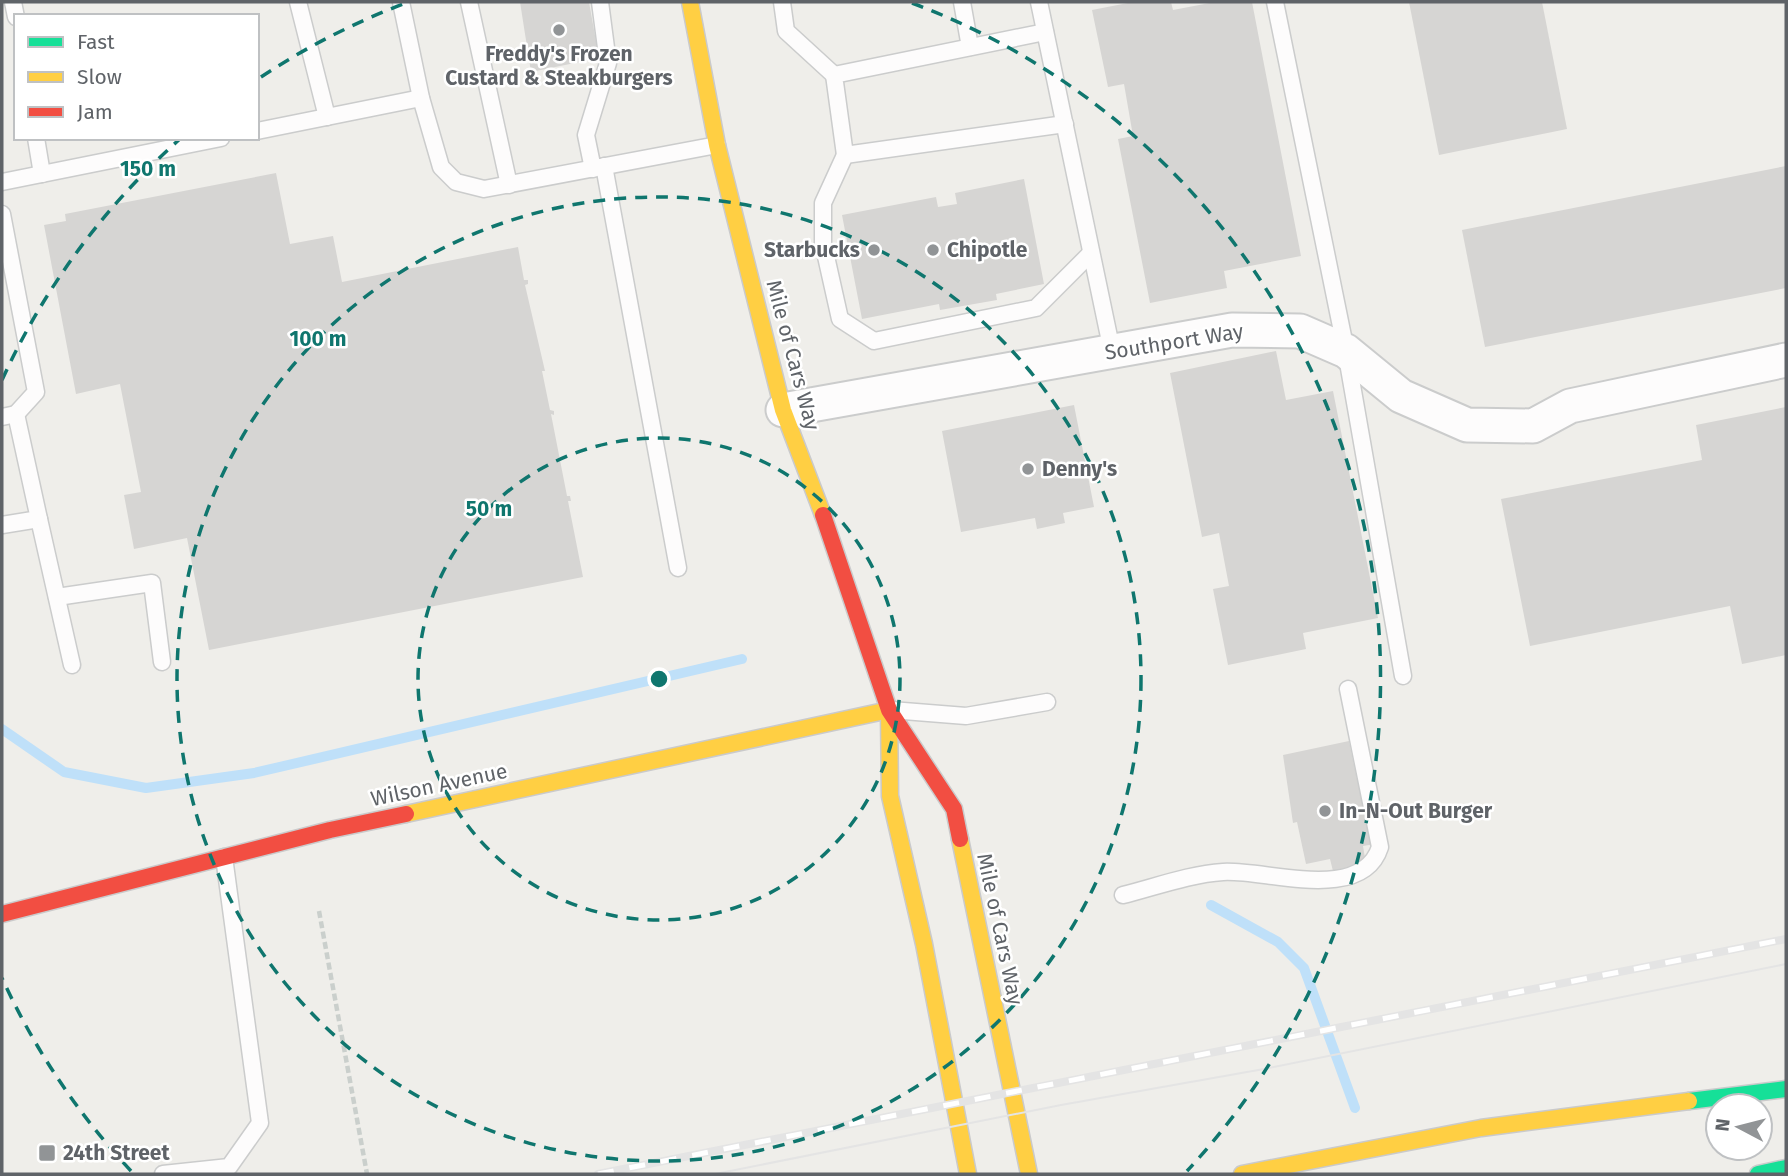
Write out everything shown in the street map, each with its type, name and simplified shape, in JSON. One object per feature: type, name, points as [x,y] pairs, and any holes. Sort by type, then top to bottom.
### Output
[{"type":"main road","name":"Mile of Cars Way","points":[[690,2],[717,145],[783,410],[831,536],[889,710],[954,809],[1029,1174]]},
{"type":"main road","name":"Mile of Cars Way","points":[[889,710],[890,796],[924,944],[968,1174]]},
{"type":"main road","name":"Wilson Avenue","points":[[2,914],[330,830],[889,710]]},
{"type":"main road","points":[[1242,1174],[1481,1128],[1786,1089]]},
{"type":"main road","points":[[1758,1174],[1786,1168]]},
{"type":"street","name":"Southport Way","points":[[783,410],[1232,330],[1300,331],[1346,351],[1401,396],[1467,425],[1533,426],[1570,406],[1786,360]]},
{"type":"lane","points":[[298,2],[327,117]]},
{"type":"lane","points":[[401,2],[421,98],[441,167],[456,182],[484,189],[717,145]]},
{"type":"lane","points":[[468,2],[509,185]]},
{"type":"lane","points":[[600,2],[608,63],[586,135],[599,168],[678,568]]},
{"type":"lane","points":[[782,2],[786,31],[834,75],[845,155],[823,203],[822,243],[840,319],[874,341],[1036,308],[1091,253]]},
{"type":"lane","points":[[962,2],[970,47]]},
{"type":"lane","points":[[1040,2],[1112,351]]},
{"type":"lane","points":[[1275,2],[1346,351],[1403,676]]},
{"type":"lane","points":[[834,75],[1045,32]]},
{"type":"lane","points":[[259,131],[421,98]]},
{"type":"lane","points":[[845,155],[1065,124]]},
{"type":"lane","points":[[36,140],[42,174]]},
{"type":"lane","points":[[2,182],[211,140]]},
{"type":"lane","points":[[2,215],[36,392],[9,415],[39,519],[72,665]]},
{"type":"lane","points":[[2,525],[39,519]]},
{"type":"lane","points":[[57,597],[152,583],[162,662]]},
{"type":"lane","points":[[1123,895],[1222,872],[1316,881],[1365,870],[1375,862],[1380,847],[1348,689]]},
{"type":"lane","points":[[889,710],[966,716],[1046,702]]},
{"type":"lane","points":[[163,1174],[229,1167],[260,1123],[224,857]]},
{"type":"path","points":[[319,911],[367,1174]]},
{"type":"building","name":"Freddy's Frozen Custard & Steakburgers","points":[[520,2],[589,2],[599,58],[531,72]]},
{"type":"building","points":[[1133,2],[1171,2],[1173,10],[1215,2],[1252,2],[1301,256],[1224,271],[1227,288],[1150,303],[1118,139],[1133,136],[1124,84],[1108,87],[1092,10]]},
{"type":"building","points":[[1409,2],[1542,2],[1567,129],[1439,155]]},
{"type":"building","points":[[1786,166],[1786,288],[1485,347],[1462,230]]},
{"type":"building","points":[[276,173],[290,244],[333,236],[342,282],[518,247],[524,280],[528,280],[525,285],[545,371],[542,371],[550,410],[554,411],[554,415],[551,414],[567,496],[570,496],[571,501],[568,501],[583,577],[209,650],[187,538],[134,549],[124,495],[141,492],[120,384],[76,394],[44,225],[66,221],[65,214]]},
{"type":"building","points":[[1024,179],[1044,284],[996,294],[997,300],[940,310],[939,304],[862,319],[842,215],[936,197],[938,207],[957,204],[955,193]]},
{"type":"building","points":[[1276,351],[1286,400],[1333,391],[1378,618],[1303,633],[1306,649],[1228,665],[1213,589],[1229,586],[1219,533],[1202,537],[1170,373]]},
{"type":"building","points":[[1074,405],[1094,507],[1063,513],[1065,523],[1037,529],[1035,518],[961,532],[942,431]]},
{"type":"building","points":[[1786,407],[1786,655],[1742,664],[1730,606],[1530,646],[1501,499],[1702,460],[1696,425]]},
{"type":"building","points":[[1349,741],[1357,779],[1361,778],[1375,844],[1363,846],[1366,864],[1333,871],[1330,859],[1306,864],[1297,822],[1293,823],[1283,755]]},
{"type":"waterway","points":[[2,729],[64,772],[146,788],[254,773],[742,659]]},
{"type":"waterway","points":[[1211,905],[1278,942],[1304,968],[1355,1108]]},
{"type":"tram line","points":[[715,1174],[1061,1105],[1264,1069],[1786,964]]},
{"type":"railway","points":[[598,1174],[1786,939]]},
{"type":"traffic: fast","points":[[1689,1101],[1786,1089]]},
{"type":"traffic: fast","points":[[1758,1174],[1786,1168]]},
{"type":"traffic: slow","points":[[690,2],[717,145],[783,410],[823,515]]},
{"type":"traffic: slow","points":[[889,710],[890,796],[924,944],[968,1174]]},
{"type":"traffic: slow","points":[[406,814],[889,710]]},
{"type":"traffic: slow","points":[[960,839],[1029,1174]]},
{"type":"traffic: slow","points":[[1242,1174],[1481,1128],[1689,1101]]},
{"type":"traffic: jam","points":[[823,515],[889,710],[954,809],[960,839]]},
{"type":"traffic: jam","points":[[2,914],[330,830],[406,814]]},
{"type":"place","name":"Freddy's Frozen Custard & Steakburgers","points":[[559,30]]},
{"type":"place","name":"Starbucks","points":[[874,250]]},
{"type":"place","name":"Chipotle","points":[[933,250]]},
{"type":"place","name":"Denny's","points":[[1028,469]]},
{"type":"place","name":"In-N-Out Burger","points":[[1325,811]]},
{"type":"place","name":"24th Street","points":[[47,1153]]}]
